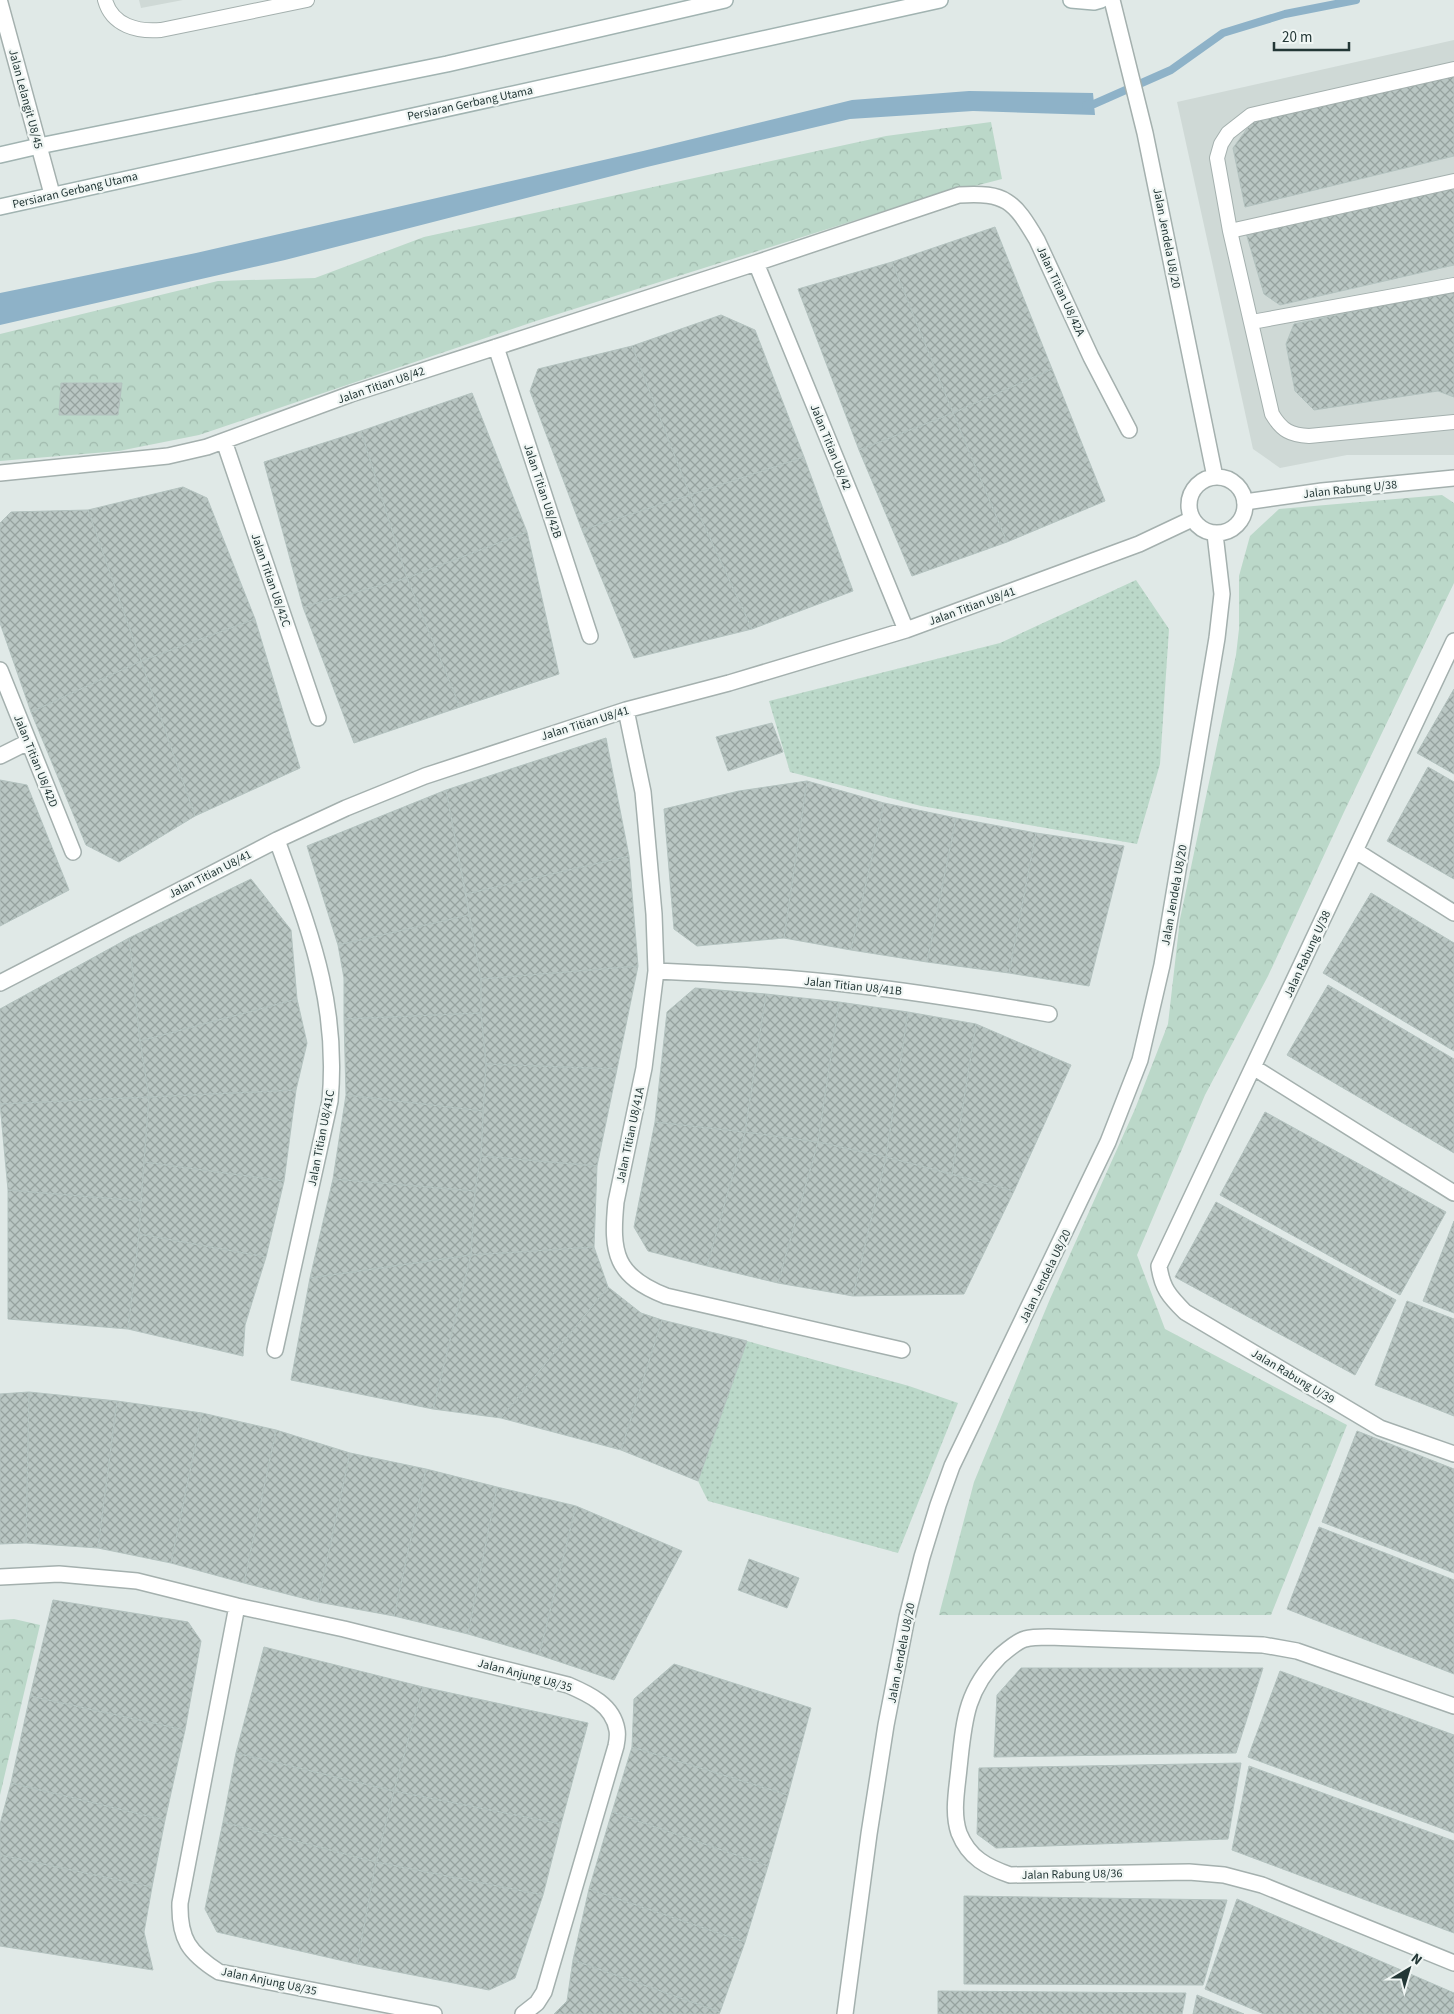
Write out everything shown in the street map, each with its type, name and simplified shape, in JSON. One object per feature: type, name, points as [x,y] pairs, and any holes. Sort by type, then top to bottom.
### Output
[{"type":"street","points":[[0,155],[447,64],[725,0]]},
{"type":"street","name":"Persiaran Gerbang Utama","points":[[0,207],[52,194],[940,0]]},
{"type":"street","points":[[1071,0],[1094,2],[1101,0]]},
{"type":"street","name":"Jalan Jendela U8/20","points":[[1112,0],[1146,134],[1215,477]]},
{"type":"street","name":"Jalan Lelangit U8/45","points":[[0,3],[52,194]]},
{"type":"street","name":"Jalan Titian U8/42A","points":[[959,195],[981,194],[999,197],[1017,209],[1038,240],[1091,357],[1129,430]]},
{"type":"street","name":"Jalan Titian U8/42","points":[[0,474],[168,456],[207,447],[351,394],[959,195]]},
{"type":"street","name":"Jalan Titian U8/42","points":[[756,263],[906,630]]},
{"type":"street","name":"Jalan Titian U8/42B","points":[[496,347],[590,636]]},
{"type":"street","name":"Jalan Titian U8/42C","points":[[224,441],[318,718]]},
{"type":"street","points":[[1215,477],[1229,480],[1235,484],[1244,495],[1245,502],[1245,510],[1238,525],[1231,530],[1215,534],[1204,531],[1192,519],[1189,504],[1191,495],[1200,483],[1215,477]]},
{"type":"street","name":"Jalan Rabung U/38","points":[[1245,502],[1332,490],[1454,478]]},
{"type":"street","name":"Jalan Titian U8/41","points":[[0,983],[277,840],[346,808],[425,776],[626,710],[729,683],[906,630],[1139,544],[1192,519]]},
{"type":"street","name":"Jalan Jendela U8/20","points":[[845,2014],[869,1834],[886,1725],[907,1617],[938,1505],[952,1466],[1043,1281],[1108,1142],[1140,1060],[1162,965],[1217,638],[1222,594],[1215,534]]},
{"type":"street","name":"Jalan Rabung U/38","points":[[1160,1266],[1454,641]]},
{"type":"street","name":"Jalan Titian U8/42D","points":[[0,670],[73,852]]},
{"type":"street","name":"Jalan Titian U8/41A","points":[[626,710],[643,792],[652,887],[656,971],[644,1068],[616,1202],[614,1247],[621,1263],[645,1288],[666,1296],[902,1350]]},
{"type":"street","points":[[0,756],[28,742]]},
{"type":"street","name":"Jalan Titian U8/41C","points":[[275,1350],[330,1101],[332,1071],[331,1032],[326,994],[308,927],[277,840]]},
{"type":"street","points":[[1356,851],[1454,913]]},
{"type":"street","name":"Jalan Titian U8/41B","points":[[656,971],[759,976],[852,985],[955,998],[1049,1014]]},
{"type":"street","points":[[1253,1067],[1454,1193]]},
{"type":"street","name":"Jalan Rabung U/39","points":[[1160,1266],[1161,1280],[1166,1291],[1185,1312],[1380,1428],[1454,1454]]},
{"type":"street","name":"Jalan Anjung U8/35","points":[[0,1577],[60,1574],[138,1582],[344,1629],[568,1685],[588,1693],[601,1702],[612,1716],[618,1730],[616,1746],[544,1992],[537,2003],[523,2014]]},
{"type":"street","name":"Jalan Anjung U8/35","points":[[237,1606],[180,1903],[180,1922],[184,1937],[193,1952],[219,1972],[434,2014]]},
{"type":"street","name":"Jalan Rabung U8/36","points":[[1454,1706],[1297,1651],[1263,1645],[1048,1637],[1024,1639],[1005,1652],[986,1670],[974,1692],[965,1717],[955,1807],[959,1832],[970,1851],[988,1867],[1010,1875],[1188,1872],[1224,1875],[1262,1885],[1454,1963]]},
{"type":"lane","points":[[105,0],[113,15],[124,25],[148,31],[161,30],[307,0]]},
{"type":"lane","points":[[1454,68],[1252,115],[1228,133],[1217,158],[1230,231],[1272,414],[1277,423],[1286,432],[1309,436],[1454,422]]},
{"type":"lane","points":[[1230,231],[1454,181]]},
{"type":"lane","points":[[1252,322],[1454,285]]},
{"type":"shaded area","points":[[139,0],[183,0],[141,8]]},
{"type":"shaded area","points":[[1454,40],[1454,455],[1347,455],[1280,468],[1253,449],[1177,102]]},
{"type":"green space","points":[[991,122],[1002,179],[913,202],[536,321],[199,435],[119,451],[0,461],[0,334],[218,281],[315,278],[424,237],[886,136]]},
{"type":"green space","points":[[1442,495],[1454,503],[1454,583],[1268,976],[1205,1095],[1137,1255],[1165,1329],[1347,1425],[1271,1615],[939,1615],[974,1482],[1050,1299],[1135,1109],[1168,1024],[1180,919],[1236,655],[1239,629],[1239,576],[1250,536],[1279,509]]},
{"type":"green space","points":[[1136,580],[1169,629],[1160,764],[1137,844],[921,806],[790,772],[769,701],[1000,643]]},
{"type":"green space","points":[[747,1341],[909,1386],[958,1403],[898,1553],[708,1501],[698,1481]]},
{"type":"green space","points":[[14,1619],[40,1625],[0,1795],[0,1620]]},
{"type":"water","points":[[969,91],[1093,93],[1095,115],[973,111],[850,119],[647,167],[285,260],[0,325],[0,293],[196,253],[643,151],[852,100]]},
{"type":"building","points":[[1454,75],[1454,156],[1245,207],[1233,148],[1252,122]]},
{"type":"building","points":[[1454,187],[1454,265],[1280,305],[1264,294],[1246,233]]},
{"type":"building","points":[[995,227],[1052,369],[953,413],[892,262]]},
{"type":"building","points":[[892,262],[953,413],[859,450],[798,289]]},
{"type":"building","points":[[1454,290],[1454,397],[1438,391],[1314,410],[1295,391],[1286,344],[1294,324]]},
{"type":"building","points":[[721,315],[755,330],[804,457],[690,495],[632,346]]},
{"type":"building","points":[[632,346],[690,495],[582,530],[530,391],[538,369]]},
{"type":"building","points":[[1052,369],[1105,501],[1007,542],[953,413]]},
{"type":"building","points":[[61,383],[122,383],[118,415],[59,415]]},
{"type":"building","points":[[472,393],[527,532],[407,578],[361,431]]},
{"type":"building","points":[[953,413],[1007,542],[912,576],[859,450]]},
{"type":"building","points":[[361,431],[407,578],[303,607],[264,462]]},
{"type":"building","points":[[804,457],[853,591],[752,629],[690,495]]},
{"type":"building","points":[[183,487],[207,498],[255,619],[141,661],[88,510]]},
{"type":"building","points":[[690,495],[752,629],[634,658],[582,530]]},
{"type":"building","points":[[88,510],[141,661],[31,712],[0,623],[0,523],[11,512]]},
{"type":"building","points":[[527,532],[559,674],[460,707],[407,578]]},
{"type":"building","points":[[407,578],[460,707],[354,743],[303,607]]},
{"type":"building","points":[[255,619],[300,768],[195,816],[141,661]]},
{"type":"building","points":[[141,661],[195,816],[119,862],[86,845],[31,712]]},
{"type":"building","points":[[1454,689],[1454,774],[1417,753]]},
{"type":"building","points":[[772,723],[783,752],[728,771],[716,737]]},
{"type":"building","points":[[606,738],[629,856],[466,894],[446,790]]},
{"type":"building","points":[[1428,767],[1454,782],[1454,879],[1387,841]]},
{"type":"building","points":[[0,780],[27,785],[69,890],[0,926]]},
{"type":"building","points":[[807,781],[784,938],[697,946],[674,929],[664,809],[739,791]]},
{"type":"building","points":[[807,781],[884,803],[851,950],[784,938]]},
{"type":"building","points":[[446,790],[469,915],[338,945],[307,846]]},
{"type":"building","points":[[884,803],[956,818],[927,962],[851,950]]},
{"type":"building","points":[[956,818],[1036,833],[1009,973],[927,962]]},
{"type":"building","points":[[1036,833],[1124,846],[1089,986],[1009,973]]},
{"type":"building","points":[[629,856],[638,966],[481,979],[466,894]]},
{"type":"building","points":[[251,879],[291,930],[297,999],[140,1041],[129,938]]},
{"type":"building","points":[[1371,893],[1454,943],[1454,1051],[1323,973]]},
{"type":"building","points":[[469,915],[481,979],[481,1013],[344,1019],[344,978],[338,945]]},
{"type":"building","points":[[129,938],[140,1041],[149,1097],[0,1104],[0,1009]]},
{"type":"building","points":[[638,966],[617,1069],[486,1064],[481,1013],[481,979]]},
{"type":"building","points":[[1328,985],[1454,1059],[1454,1153],[1287,1055]]},
{"type":"building","points":[[695,988],[766,994],[745,1132],[655,1122],[667,1012]]},
{"type":"building","points":[[766,994],[839,1002],[818,1142],[745,1132]]},
{"type":"building","points":[[297,999],[307,1043],[296,1090],[149,1097],[140,1041]]},
{"type":"building","points":[[839,1002],[908,1012],[886,1157],[818,1142]]},
{"type":"building","points":[[908,1012],[976,1024],[952,1174],[886,1157]]},
{"type":"building","points":[[481,1013],[486,1064],[483,1111],[346,1095],[344,1019]]},
{"type":"building","points":[[976,1024],[1071,1065],[1014,1191],[952,1174]]},
{"type":"building","points":[[486,1064],[617,1069],[597,1166],[481,1156]]},
{"type":"building","points":[[296,1090],[284,1181],[144,1162],[149,1097]]},
{"type":"building","points":[[346,1095],[483,1111],[481,1156],[475,1191],[333,1179]]},
{"type":"building","points":[[149,1097],[141,1201],[8,1190],[0,1104]]},
{"type":"building","points":[[1265,1112],[1446,1212],[1400,1295],[1220,1195]]},
{"type":"building","points":[[655,1122],[745,1132],[707,1266],[648,1251],[634,1227]]},
{"type":"building","points":[[745,1132],[818,1142],[778,1283],[707,1266]]},
{"type":"building","points":[[818,1142],[886,1157],[853,1296],[778,1283]]},
{"type":"building","points":[[481,1156],[597,1166],[594,1247],[471,1255],[475,1191]]},
{"type":"building","points":[[886,1157],[1014,1191],[964,1294],[853,1296]]},
{"type":"building","points":[[144,1162],[284,1181],[266,1257],[139,1234]]},
{"type":"building","points":[[333,1179],[475,1191],[471,1255],[310,1278]]},
{"type":"building","points":[[8,1190],[141,1201],[128,1329],[8,1319]]},
{"type":"building","points":[[1216,1202],[1396,1300],[1355,1375],[1175,1277]]},
{"type":"building","points":[[1454,1221],[1454,1313],[1423,1301]]},
{"type":"building","points":[[139,1234],[266,1257],[245,1325],[243,1356],[128,1329]]},
{"type":"building","points":[[594,1247],[608,1287],[501,1418],[433,1409],[471,1255]]},
{"type":"building","points":[[471,1255],[433,1409],[291,1380],[310,1278]]},
{"type":"building","points":[[608,1287],[641,1313],[662,1320],[621,1450],[501,1418]]},
{"type":"building","points":[[1407,1301],[1454,1319],[1454,1416],[1375,1385]]},
{"type":"building","points":[[662,1320],[747,1341],[698,1481],[621,1450]]},
{"type":"building","points":[[29,1392],[117,1401],[98,1548],[26,1543]]},
{"type":"building","points":[[29,1392],[26,1543],[0,1544],[0,1394]]},
{"type":"building","points":[[117,1401],[202,1413],[171,1563],[98,1548]]},
{"type":"building","points":[[202,1413],[276,1430],[244,1583],[171,1563]]},
{"type":"building","points":[[276,1430],[350,1453],[318,1602],[244,1583]]},
{"type":"building","points":[[1357,1431],[1454,1469],[1454,1573],[1322,1522]]},
{"type":"building","points":[[350,1453],[426,1469],[394,1616],[318,1602]]},
{"type":"building","points":[[426,1469],[497,1487],[468,1634],[394,1616]]},
{"type":"building","points":[[497,1487],[576,1506],[539,1655],[468,1634]]},
{"type":"building","points":[[576,1506],[682,1551],[614,1680],[539,1655]]},
{"type":"building","points":[[1319,1527],[1454,1580],[1454,1674],[1287,1609]]},
{"type":"building","points":[[749,1559],[799,1578],[787,1608],[738,1590]]},
{"type":"building","points":[[53,1600],[188,1622],[201,1641],[185,1730],[30,1696]]},
{"type":"building","points":[[264,1647],[423,1687],[394,1791],[236,1753]]},
{"type":"building","points":[[674,1664],[811,1708],[788,1795],[632,1747],[634,1699]]},
{"type":"building","points":[[1021,1668],[1263,1668],[1236,1753],[994,1757],[997,1695]]},
{"type":"building","points":[[1280,1671],[1454,1735],[1454,1833],[1248,1757]]},
{"type":"building","points":[[423,1687],[588,1723],[561,1824],[394,1791]]},
{"type":"building","points":[[30,1696],[185,1730],[165,1820],[11,1783]]},
{"type":"building","points":[[632,1747],[788,1795],[768,1866],[612,1812]]},
{"type":"building","points":[[236,1753],[394,1791],[376,1862],[223,1822]]},
{"type":"building","points":[[1241,1763],[1228,1839],[996,1848],[977,1834],[979,1768]]},
{"type":"building","points":[[1249,1766],[1454,1841],[1454,1933],[1232,1850]]},
{"type":"building","points":[[11,1783],[165,1820],[152,1887],[0,1855],[0,1824]]},
{"type":"building","points":[[394,1791],[561,1824],[543,1895],[376,1862]]},
{"type":"building","points":[[612,1812],[768,1866],[745,1942],[589,1889]]},
{"type":"building","points":[[223,1822],[376,1862],[357,1964],[217,1932],[205,1909]]},
{"type":"building","points":[[0,1855],[152,1887],[144,1932],[153,1970],[0,1946]]},
{"type":"building","points":[[376,1862],[543,1895],[515,1978],[489,1990],[357,1964]]},
{"type":"building","points":[[589,1889],[745,1942],[720,2012],[573,1960]]},
{"type":"building","points":[[964,1896],[1227,1900],[1203,1985],[964,1984]]},
{"type":"building","points":[[1237,1899],[1454,1993],[1454,2014],[1264,2014],[1205,1989]]},
{"type":"building","points":[[573,1960],[720,2012],[719,2014],[554,2014],[567,2001]]},
{"type":"building","points":[[938,1991],[1186,1993],[1182,2014],[938,2014]]},
{"type":"building","points":[[1197,1995],[1244,2014],[1193,2014]]},
{"type":"waterway","points":[[1086,105],[1094,104],[1171,70],[1223,33],[1285,14],[1356,0]]}]
